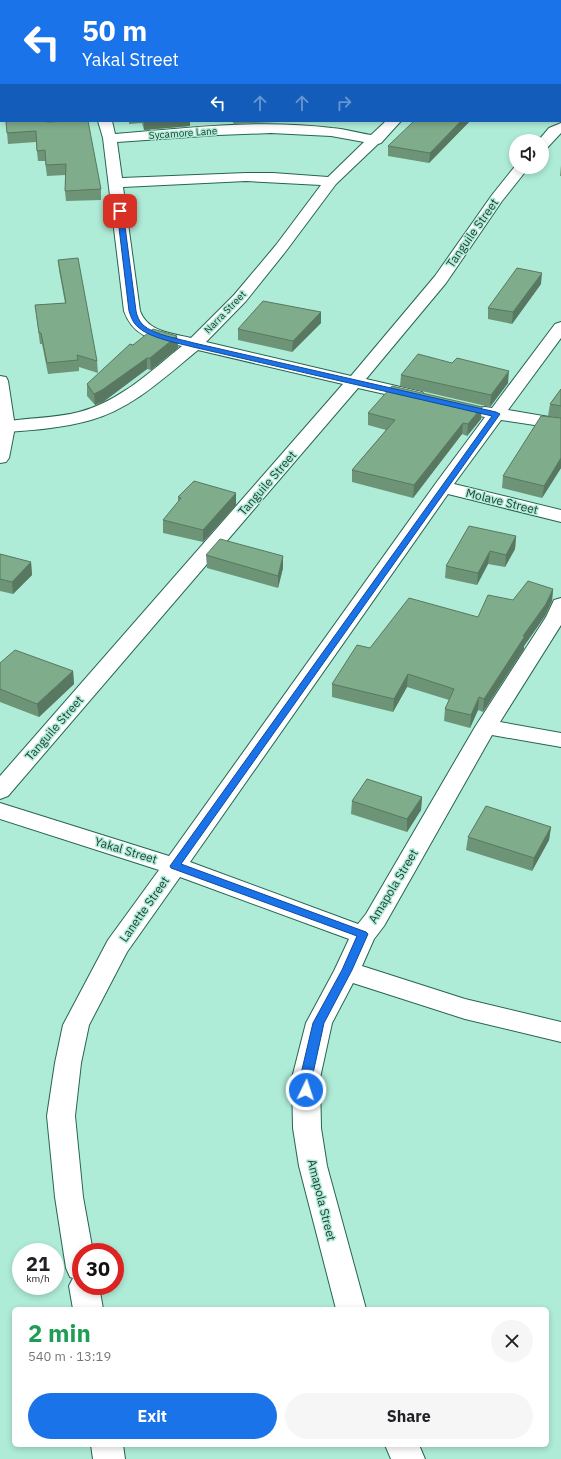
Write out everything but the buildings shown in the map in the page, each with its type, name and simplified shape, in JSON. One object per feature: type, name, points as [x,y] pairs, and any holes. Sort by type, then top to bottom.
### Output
[{"type":"street","points":[[105,122],[110,138],[132,311],[135,319],[141,327],[150,332],[193,345],[429,399]]},
{"type":"street","name":"Narra Street","points":[[6,427],[56,422],[86,416],[117,403],[141,388],[193,345],[240,298],[281,248],[331,181],[376,140],[393,122]]},
{"type":"street","points":[[549,136],[561,127]]},
{"type":"street","name":"Sycamore Lane","points":[[110,138],[209,131],[286,129],[327,131],[376,140]]},
{"type":"street","name":"Tanguile Street","points":[[0,791],[355,382],[436,285],[493,203],[516,174]]},
{"type":"street","points":[[116,183],[246,177],[273,177],[331,181]]},
{"type":"street","name":"Lanette Street","points":[[77,1243],[69,1196],[62,1116],[68,1062],[76,1025],[117,947],[443,487],[561,328]]},
{"type":"street","points":[[0,381],[6,427],[0,458]]},
{"type":"street","points":[[466,408],[561,424]]},
{"type":"street","name":"Molave Street","points":[[443,487],[561,516]]},
{"type":"street","name":"Amapola Street","points":[[350,1307],[313,1166],[307,1128],[306,1078],[319,1023],[347,970],[362,934],[375,920],[486,727],[556,617],[561,604]]},
{"type":"street","points":[[486,727],[561,740]]},
{"type":"street","name":"Yakal Street","points":[[0,811],[175,866],[362,934]]},
{"type":"street","points":[[347,970],[464,1009],[561,1032]]},
{"type":"street","points":[[86,1295],[88,1307]]},
{"type":"street","points":[[107,1447],[108,1459]]},
{"type":"street","points":[[402,1447],[409,1459]]},
{"type":"route","points":[[120,211],[132,311],[135,319],[141,327],[150,332],[193,345],[496,414],[175,866],[362,934],[347,970],[319,1023],[306,1078],[306,1090]]}]
